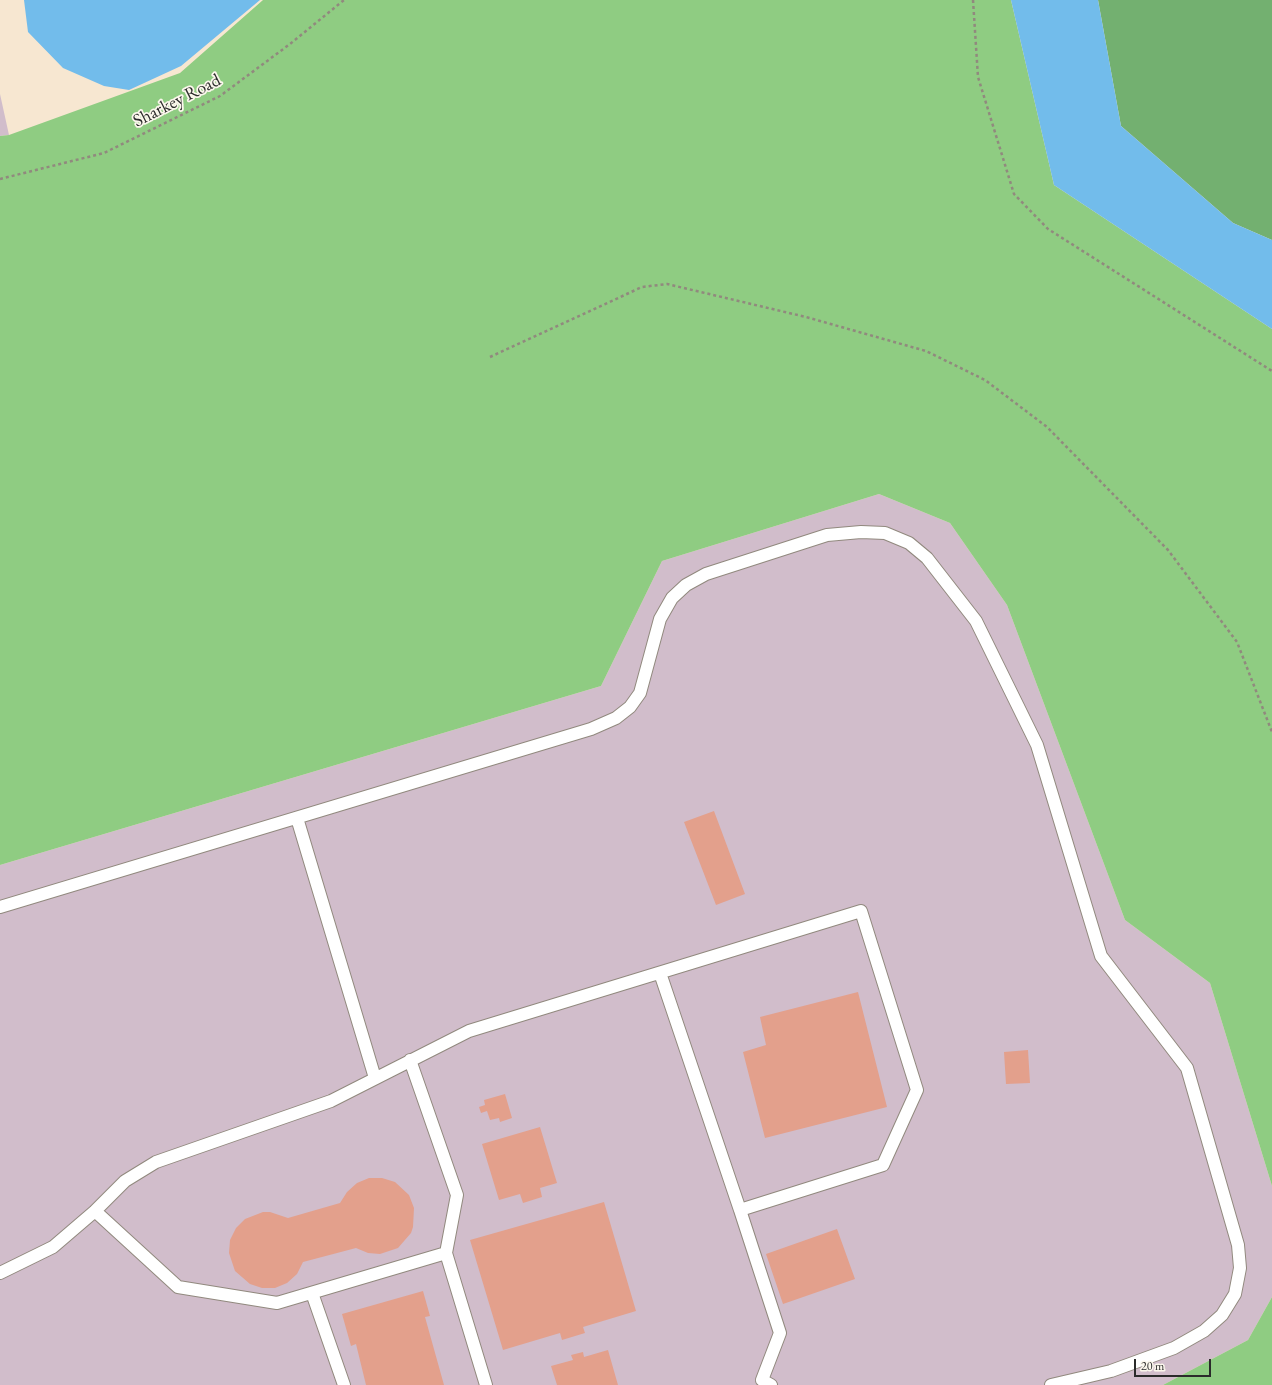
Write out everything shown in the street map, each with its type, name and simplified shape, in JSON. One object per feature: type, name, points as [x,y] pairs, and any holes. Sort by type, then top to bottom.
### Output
[{"type":"lane","points":[[0,907],[591,729],[616,718],[630,707],[640,693],[660,619],[672,598],[686,585],[706,574],[827,535],[861,532],[885,533],[909,543],[927,558],[976,621],[1037,745],[1101,956],[1187,1068],[1238,1245],[1240,1268],[1235,1294],[1222,1315],[1204,1331],[1174,1348],[1111,1371],[1051,1385]]},
{"type":"lane","points":[[297,818],[375,1078]]},
{"type":"lane","points":[[0,1273],[53,1247],[95,1211],[125,1181],[156,1162],[331,1101],[469,1031],[861,911],[917,1090],[883,1165],[740,1210]]},
{"type":"lane","points":[[660,973],[780,1333],[762,1380],[770,1385]]},
{"type":"lane","points":[[410,1060],[457,1195],[446,1253],[486,1385]]},
{"type":"lane","points":[[95,1211],[178,1287],[277,1303],[446,1253]]},
{"type":"lane","points":[[312,1293],[344,1385]]},
{"type":"path","name":"Sharkey Road","points":[[0,179],[104,153],[220,96],[290,44],[344,0]]},
{"type":"path","points":[[973,0],[978,77],[1014,194],[1048,229],[1272,371]]},
{"type":"path","points":[[490,357],[642,286],[667,284],[806,317],[926,350],[985,380],[1048,427],[1168,550],[1238,642],[1272,732]]},
{"type":"shaded area","points":[[0,94],[9,135],[0,136]]},
{"type":"shaded area","points":[[879,494],[950,523],[1007,605],[1125,920],[1210,983],[1272,1186],[1272,1297],[1248,1340],[1163,1385],[0,1385],[0,865],[601,686],[662,561]]},
{"type":"green space","points":[[263,0],[1011,0],[1054,185],[1272,329],[1272,1186],[1210,983],[1125,920],[1007,605],[950,523],[879,494],[662,561],[601,686],[0,865],[0,136],[9,135],[180,73]]},
{"type":"green space","points":[[1098,0],[1272,0],[1272,240],[1233,223],[1121,126]]},
{"type":"green space","points":[[1272,1297],[1272,1385],[1163,1385],[1248,1340]]},
{"type":"water","points":[[24,0],[260,0],[181,66],[129,90],[104,86],[63,68],[28,32]]},
{"type":"water","points":[[1011,0],[1098,0],[1121,126],[1233,223],[1272,240],[1272,329],[1054,185]]},
{"type":"building","points":[[714,811],[745,894],[716,905],[684,822]]},
{"type":"building","points":[[858,992],[887,1107],[765,1138],[743,1052],[766,1045],[760,1017]]},
{"type":"building","points":[[1028,1050],[1030,1083],[1006,1084],[1004,1052]]},
{"type":"building","points":[[505,1094],[512,1118],[500,1122],[499,1118],[490,1120],[487,1111],[481,1113],[479,1107],[485,1105],[484,1100]]},
{"type":"building","points":[[540,1127],[557,1183],[540,1188],[542,1197],[523,1203],[520,1194],[499,1200],[482,1144]]},
{"type":"building","points":[[369,1178],[382,1178],[395,1182],[409,1195],[414,1208],[413,1227],[411,1233],[398,1248],[380,1254],[368,1253],[356,1248],[303,1262],[297,1274],[287,1283],[275,1288],[262,1288],[250,1284],[235,1271],[229,1253],[230,1240],[236,1228],[245,1219],[263,1212],[270,1212],[288,1218],[340,1203],[347,1192],[357,1183]]},
{"type":"building","points":[[604,1202],[636,1311],[583,1327],[585,1333],[562,1340],[560,1333],[503,1350],[470,1240]]},
{"type":"building","points":[[837,1229],[855,1279],[783,1304],[766,1254]]},
{"type":"building","points":[[423,1291],[430,1316],[425,1317],[444,1385],[366,1385],[356,1344],[351,1346],[342,1314]]},
{"type":"building","points":[[608,1350],[618,1385],[557,1385],[551,1366],[573,1360],[571,1355],[583,1352],[584,1357]]}]
